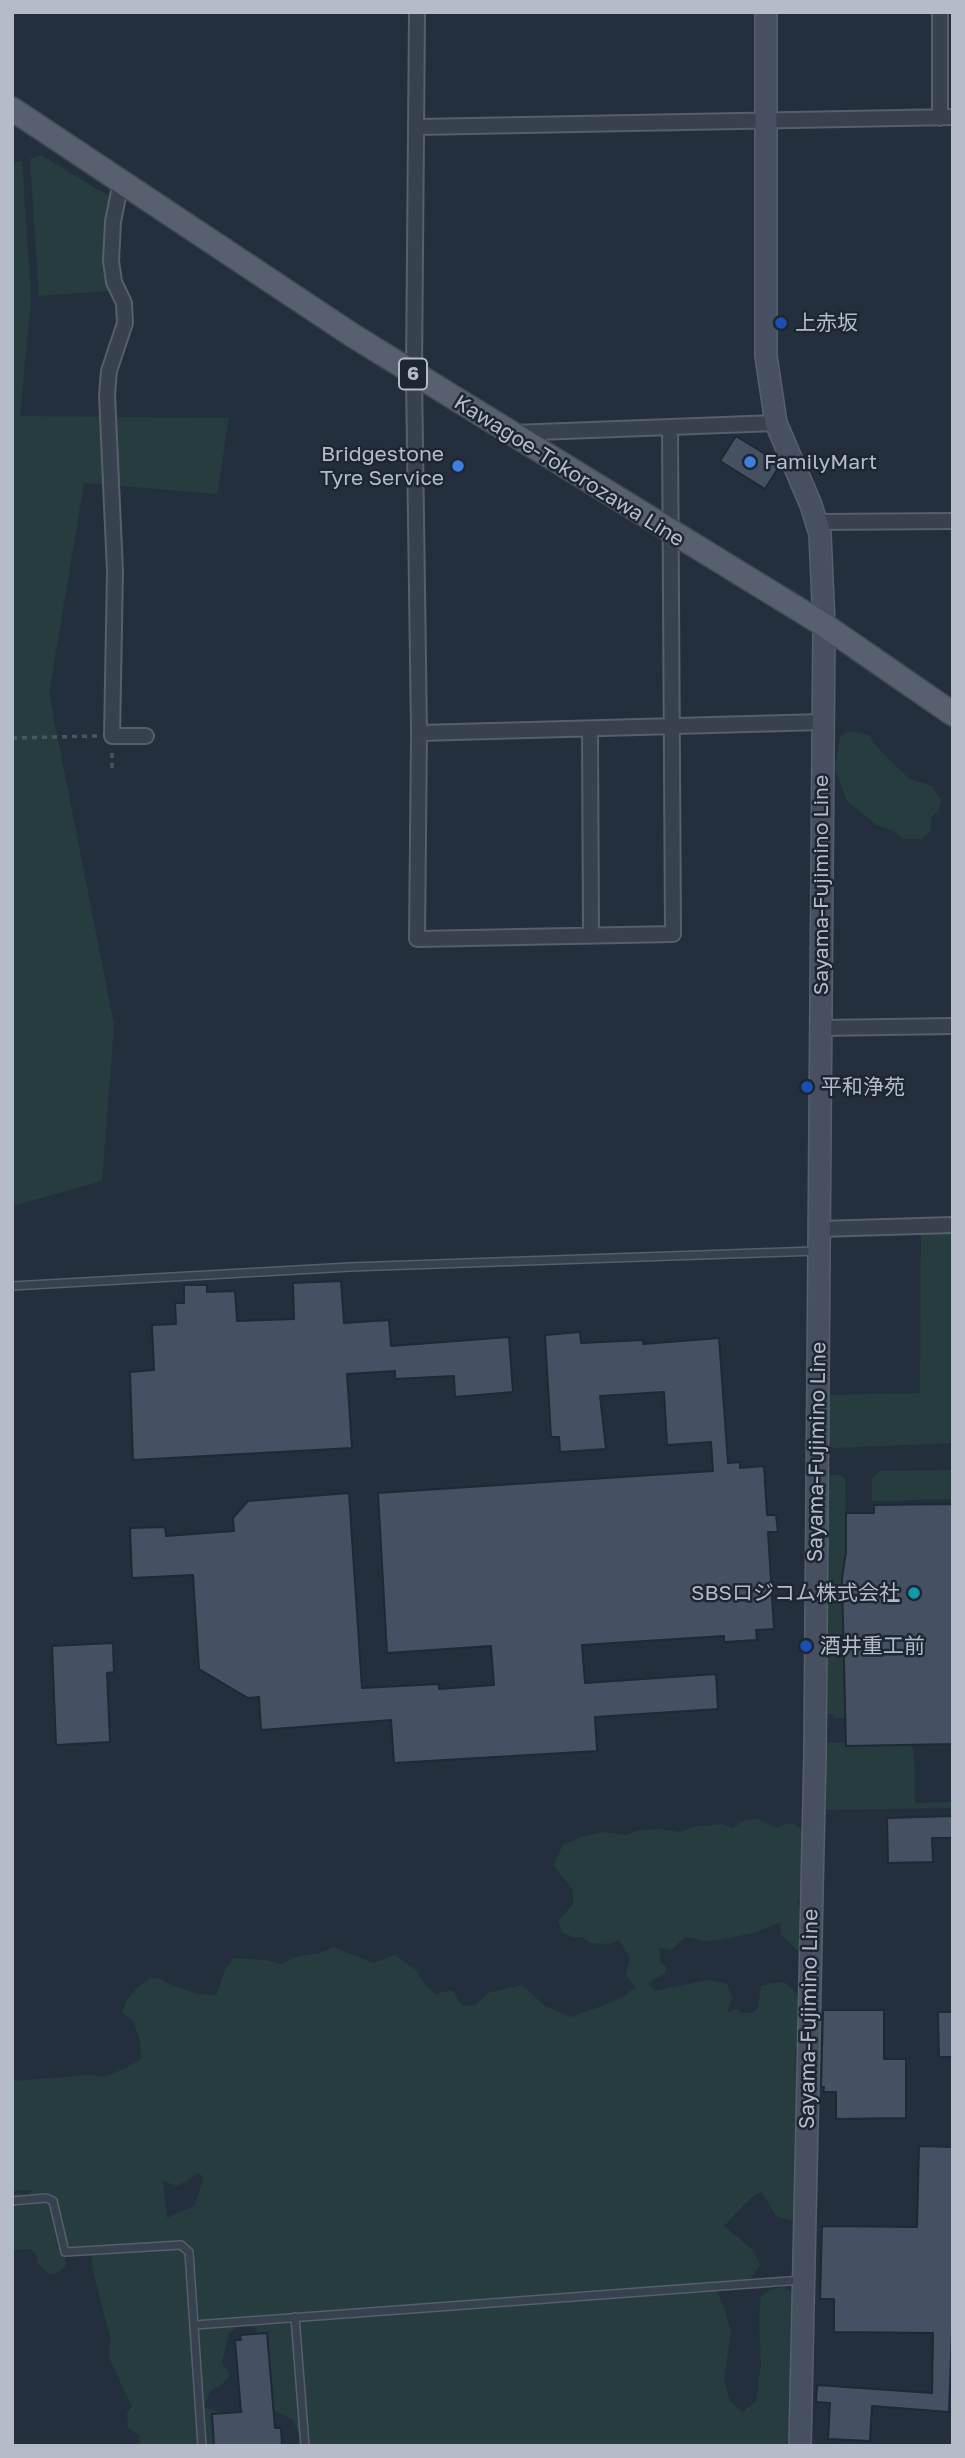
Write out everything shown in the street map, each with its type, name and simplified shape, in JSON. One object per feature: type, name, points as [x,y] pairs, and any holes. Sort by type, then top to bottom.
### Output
[{"type":"main road","name":"Sayama-Fujimino Line","points":[[766,12],[766,356],[776,423],[817,522],[821,547],[824,625],[815,1753],[800,2446]]},
{"type":"main road","name":"Kawagoe-Tokorozawa Line","points":[[12,108],[414,375],[824,625],[953,714]]},
{"type":"street","points":[[417,12],[414,375],[419,733],[417,939],[673,934],[670,427]]},
{"type":"street","points":[[417,127],[946,118],[940,12]]},
{"type":"street","points":[[121,181],[113,222],[111,261],[114,282],[124,303],[125,323],[109,371],[107,396],[115,571],[112,736],[146,736]]},
{"type":"street","points":[[508,433],[776,423]]},
{"type":"street","points":[[817,522],[953,520]]},
{"type":"street","points":[[419,733],[822,722]]},
{"type":"street","points":[[590,730],[591,934]]},
{"type":"street","points":[[820,1028],[953,1026]]},
{"type":"street","points":[[819,1229],[953,1225]]},
{"type":"lane","points":[[12,1286],[350,1267],[819,1251]]},
{"type":"lane","points":[[12,2201],[46,2198],[53,2201],[65,2252],[181,2245],[189,2252],[202,2446]]},
{"type":"lane","points":[[195,2325],[803,2280]]},
{"type":"lane","points":[[295,2318],[305,2446]]},
{"type":"path","points":[[12,737],[112,736]]},
{"type":"green space","points":[[41,155],[110,197],[104,226],[103,269],[109,291],[39,296],[30,159]]},
{"type":"green space","points":[[22,160],[31,299],[20,416],[229,418],[217,494],[84,483],[49,693],[114,1025],[102,1181],[12,1206],[12,164]]},
{"type":"green space","points":[[850,731],[869,735],[878,748],[910,779],[932,786],[941,800],[938,811],[932,816],[930,831],[922,839],[904,839],[877,825],[847,801],[835,768],[840,737]]},
{"type":"green space","points":[[953,1232],[953,1443],[833,1448],[829,1444],[828,1395],[920,1393],[921,1233]]},
{"type":"green space","points":[[880,1471],[953,1471],[953,1499],[872,1501],[872,1479]]},
{"type":"green space","points":[[825,1475],[840,1475],[845,1479],[846,1552],[841,1578],[846,1718],[833,1718],[833,1714],[827,1714]]},
{"type":"green space","points":[[905,1741],[914,1750],[915,1803],[953,1802],[953,1808],[826,1810],[825,1747],[829,1743]]},
{"type":"green space","points":[[757,1819],[777,1828],[785,1824],[795,1824],[805,1832],[808,1887],[797,1902],[806,1917],[805,1957],[780,1934],[781,1922],[754,1933],[723,1939],[707,1941],[685,1937],[671,1950],[659,1947],[661,1963],[667,1966],[665,1973],[648,1983],[654,1991],[708,1980],[727,1984],[732,1998],[727,2013],[736,2009],[751,2013],[758,2008],[761,1986],[771,1983],[784,1982],[801,2002],[803,2031],[795,2052],[796,2073],[802,2090],[795,2121],[797,2185],[794,2221],[776,2216],[761,2191],[750,2199],[724,2226],[753,2250],[760,2265],[751,2278],[731,2289],[717,2291],[731,2333],[724,2379],[730,2401],[742,2412],[756,2401],[761,2364],[761,2296],[772,2289],[784,2287],[792,2292],[790,2348],[795,2370],[791,2431],[786,2446],[298,2446],[301,2440],[293,2420],[274,2410],[256,2391],[252,2351],[257,2328],[241,2325],[229,2333],[222,2362],[230,2376],[210,2391],[204,2407],[222,2413],[228,2428],[221,2446],[140,2446],[139,2435],[128,2428],[127,2413],[132,2407],[109,2358],[110,2336],[91,2258],[105,2244],[70,2247],[55,2244],[65,2255],[66,2266],[50,2275],[37,2263],[38,2257],[30,2249],[13,2250],[12,2193],[29,2195],[33,2190],[12,2191],[12,2081],[90,2075],[104,2077],[126,2068],[141,2059],[140,2040],[133,2021],[122,2012],[136,1989],[150,1978],[161,1979],[195,1993],[216,1996],[225,1970],[233,1958],[282,1964],[296,1957],[320,1953],[333,1947],[373,1963],[395,1955],[416,1970],[426,1986],[436,1994],[452,1990],[462,2006],[476,2005],[488,1993],[522,1985],[545,2006],[570,2017],[602,2006],[623,1997],[635,1987],[626,1975],[630,1958],[619,1940],[609,1944],[590,1943],[582,1937],[573,1937],[562,1932],[558,1921],[573,1904],[573,1890],[553,1865],[563,1845],[603,1832],[626,1835],[640,1830],[659,1829],[681,1832],[692,1827],[722,1824],[733,1828],[743,1821]],"holes":[[[200,2173],[203,2181],[194,2206],[167,2218],[163,2181],[177,2186]]]},
{"type":"building","name":"FamilyMart","points":[[736,436],[780,465],[765,489],[720,461]]},
{"type":"building","points":[[341,1281],[344,1323],[389,1320],[391,1346],[509,1337],[513,1392],[455,1397],[454,1376],[395,1379],[395,1371],[347,1374],[352,1448],[133,1460],[130,1372],[154,1370],[152,1325],[176,1324],[175,1303],[184,1303],[184,1285],[207,1285],[207,1292],[235,1291],[237,1321],[294,1319],[293,1283]]},
{"type":"building","points":[[580,1332],[581,1343],[643,1340],[643,1344],[719,1338],[728,1463],[740,1462],[740,1468],[764,1466],[767,1515],[776,1515],[778,1532],[768,1532],[774,1629],[756,1630],[757,1640],[724,1642],[724,1636],[582,1645],[585,1683],[716,1674],[718,1709],[595,1717],[597,1751],[394,1763],[391,1720],[261,1730],[259,1697],[248,1698],[199,1669],[193,1575],[132,1578],[130,1528],[165,1527],[166,1536],[234,1531],[233,1518],[248,1501],[349,1493],[362,1688],[439,1684],[439,1689],[494,1685],[491,1646],[387,1653],[378,1493],[713,1471],[711,1442],[667,1445],[664,1392],[600,1396],[606,1449],[560,1452],[559,1437],[551,1437],[545,1335]]},
{"type":"building","points":[[953,1504],[953,1744],[846,1746],[842,1578],[846,1552],[846,1513],[874,1513],[874,1505]]},
{"type":"building","points":[[113,1643],[114,1672],[107,1673],[110,1742],[56,1745],[52,1646]]},
{"type":"building","points":[[953,1816],[953,1838],[932,1838],[933,1862],[888,1863],[887,1818]]},
{"type":"building","points":[[823,2010],[884,2010],[884,2059],[906,2059],[906,2118],[836,2119],[836,2092],[823,2092],[824,2087],[821,2087]]},
{"type":"building","points":[[938,2012],[953,2012],[953,2057],[939,2057]]},
{"type":"building","points":[[919,2146],[953,2147],[953,2301],[949,2412],[872,2406],[870,2441],[828,2439],[830,2403],[816,2402],[817,2385],[932,2393],[933,2333],[834,2332],[834,2299],[820,2299],[822,2226],[917,2227]]},
{"type":"building","points":[[267,2333],[275,2428],[281,2428],[282,2446],[214,2446],[212,2414],[241,2412],[235,2340],[241,2340],[240,2335]]},
{"type":"place","name":"上赤坂","points":[[781,323]]},
{"type":"place","name":"FamilyMart","points":[[750,462]]},
{"type":"place","name":"Bridgestone Tyre Service","points":[[458,466]]},
{"type":"place","name":"平和浄苑","points":[[807,1087]]},
{"type":"place","name":"SBSロジコム株式会社","points":[[914,1593]]},
{"type":"place","name":"酒井重工前","points":[[806,1646]]}]
